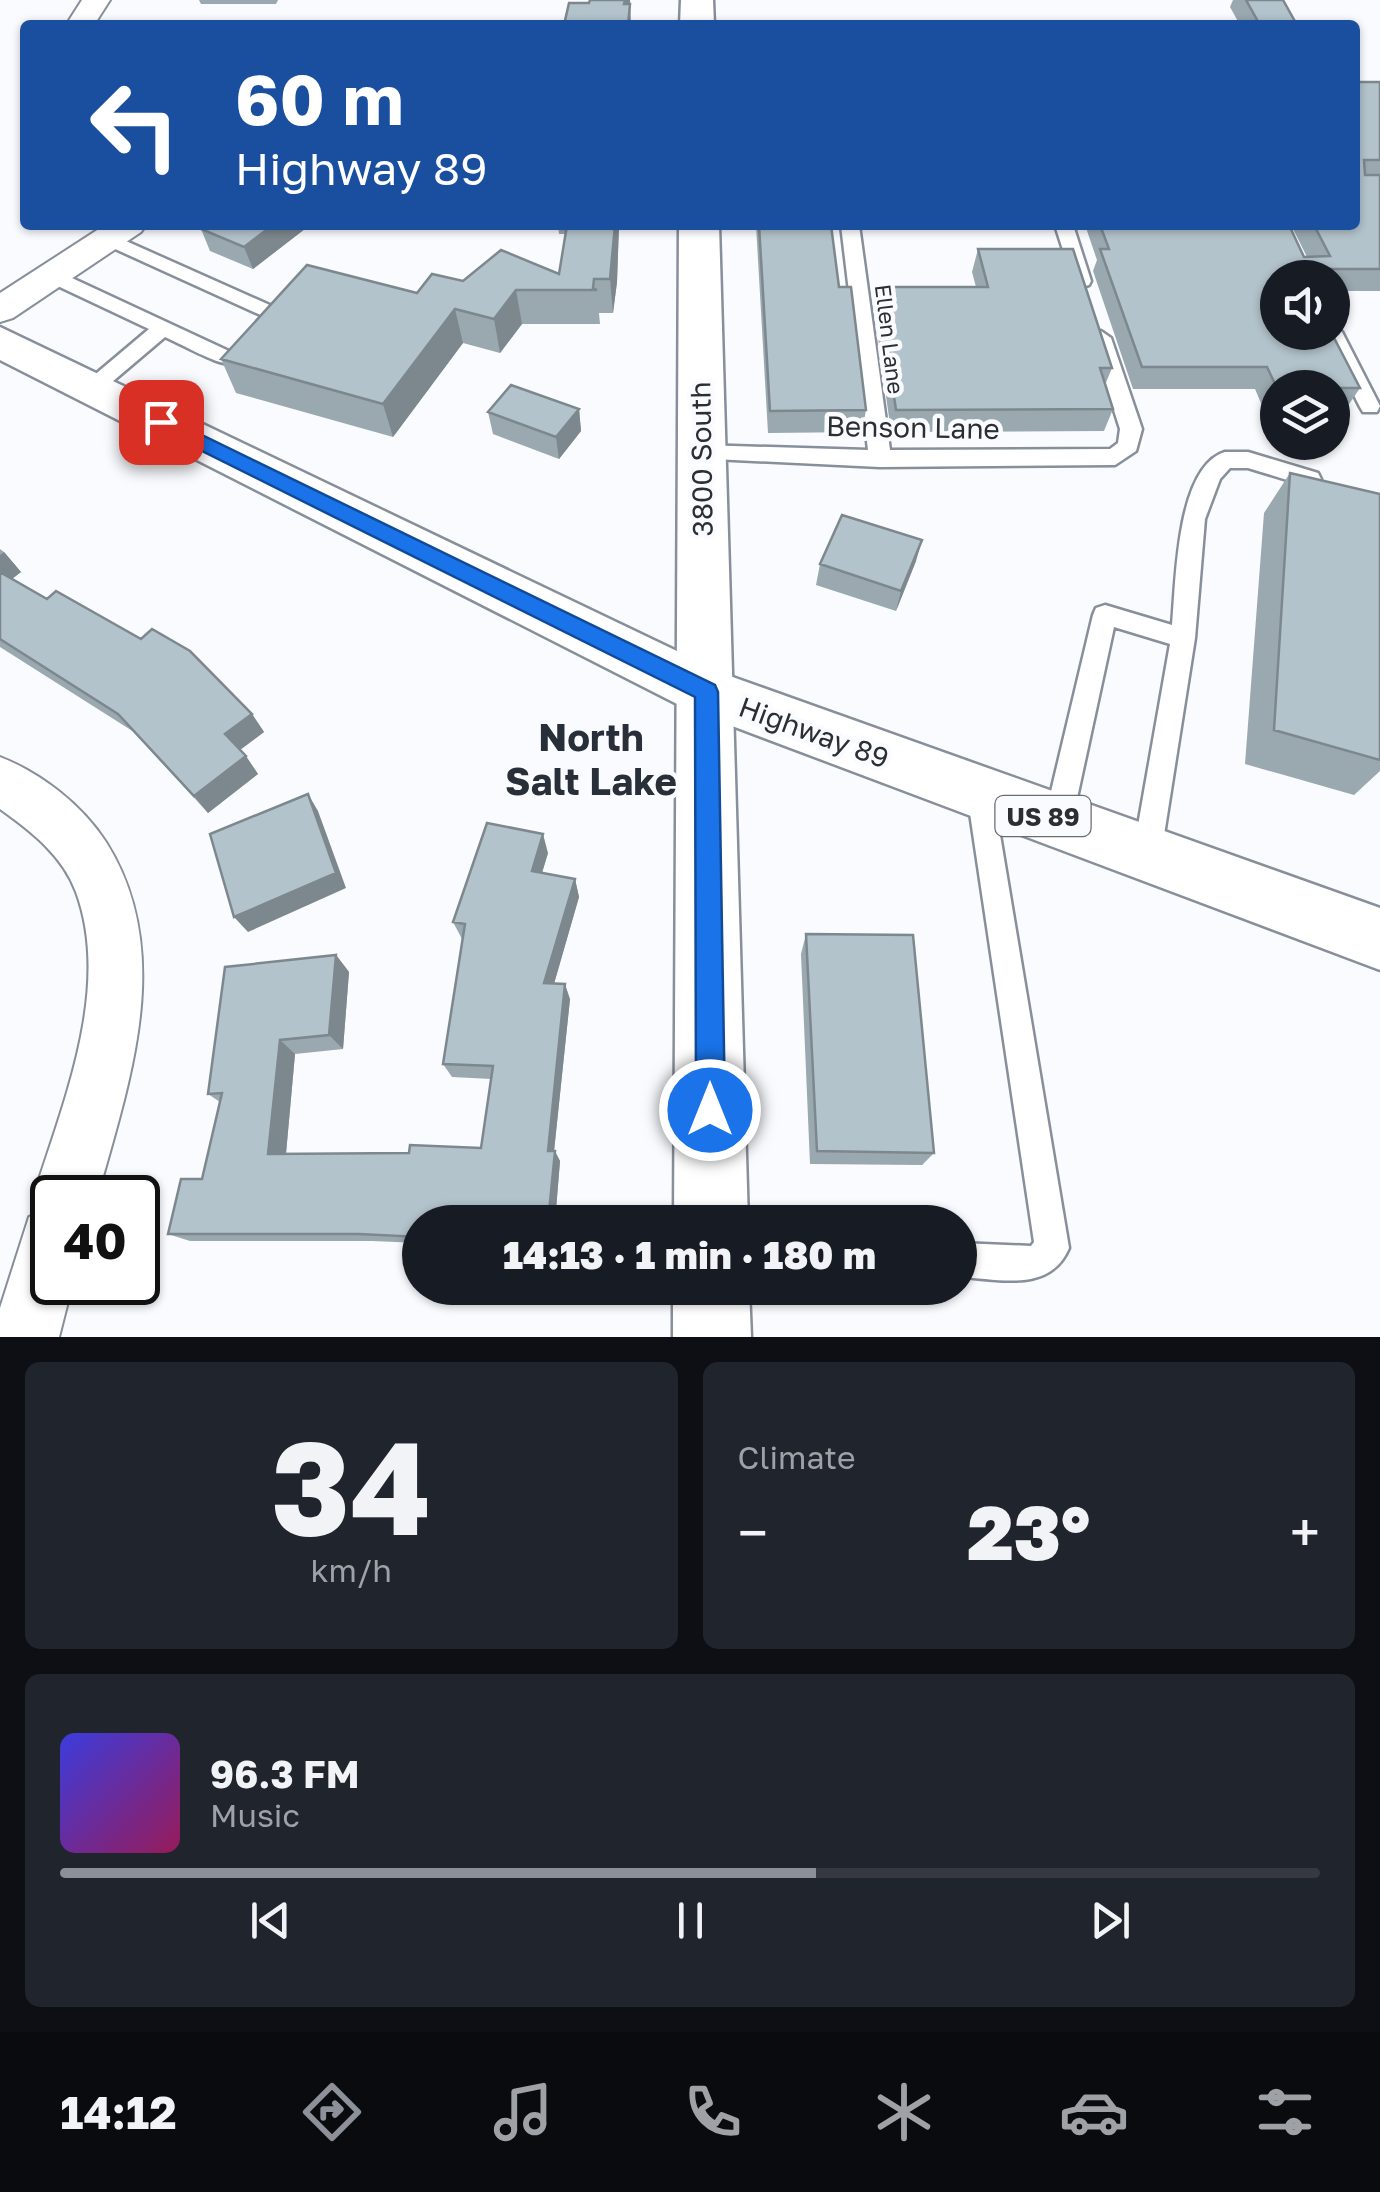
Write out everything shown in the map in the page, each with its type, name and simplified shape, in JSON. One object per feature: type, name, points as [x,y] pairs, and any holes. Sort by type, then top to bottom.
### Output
[{"type":"main road","name":"3800 South","points":[[699,230],[711,1205]]},
{"type":"main road","name":"Highway 89","points":[[0,342],[707,692],[1380,939]]},
{"type":"main road","points":[[711,1305],[712,1337]]},
{"type":"street","points":[[0,310],[118,232]]},
{"type":"street","points":[[0,780],[48,814],[76,842],[92,864],[110,922],[115,974],[111,1028],[71,1175]]},
{"type":"street","points":[[25,1337],[34,1305]]},
{"type":"lane","name":"Ellen Lane","points":[[851,230],[880,459]]},
{"type":"lane","name":"Benson Lane","points":[[701,453],[880,459],[1095,459],[1122,453],[1131,438],[1131,429],[1066,230]]},
{"type":"lane","points":[[52,276],[233,361],[260,340],[276,315],[118,232]]},
{"type":"lane","points":[[92,388],[163,328]]},
{"type":"lane","points":[[1341,350],[1370,407]]},
{"type":"lane","points":[[1147,854],[1184,638],[1194,519],[1210,476],[1225,460],[1248,460],[1310,479]]},
{"type":"lane","points":[[1058,821],[1106,615],[1184,638]]},
{"type":"lane","points":[[977,1261],[1038,1263],[1052,1248],[980,794]]},
{"type":"building","points":[[625,0],[624,4],[630,4],[628,20],[565,20],[569,3]]},
{"type":"building","points":[[1246,0],[1283,0],[1294,20],[1257,20]]},
{"type":"building","points":[[1360,82],[1380,82],[1380,160],[1364,160],[1365,175],[1380,175],[1380,269],[1350,269],[1350,260],[1260,260],[1260,350],[1340,350],[1360,388],[1350,388],[1350,370],[1142,367],[1100,249],[1109,249],[1102,230],[1291,230],[1304,257],[1330,256],[1317,230],[1360,230]]},
{"type":"building","points":[[203,230],[266,230],[244,247]]},
{"type":"building","points":[[566,230],[615,230],[610,279],[594,279],[593,288],[597,290],[516,290],[494,319],[455,309],[383,404],[221,359],[307,265],[417,293],[432,274],[463,281],[501,250],[559,274]]},
{"type":"building","points":[[759,230],[832,230],[839,287],[851,287],[866,410],[770,411]]},
{"type":"building","points":[[978,249],[1073,249],[1112,368],[1100,368],[1113,409],[896,410],[878,287],[988,287]]},
{"type":"building","points":[[511,385],[579,409],[556,437],[488,412]]},
{"type":"building","points":[[1290,473],[1380,494],[1380,760],[1274,730]]},
{"type":"building","points":[[842,515],[922,540],[901,591],[820,564]]},
{"type":"building","points":[[0,572],[47,599],[56,591],[141,639],[152,629],[190,651],[252,714],[225,734],[246,756],[194,796],[118,714],[0,639]]},
{"type":"building","points":[[308,794],[336,873],[234,917],[210,834]]},
{"type":"building","points":[[487,823],[543,834],[532,871],[575,879],[544,983],[565,984],[548,1151],[555,1151],[550,1205],[402,1205],[402,1236],[168,1234],[181,1179],[202,1179],[222,1093],[208,1094],[225,967],[336,955],[329,1035],[280,1040],[268,1154],[409,1153],[410,1145],[481,1148],[493,1066],[443,1064],[465,924],[453,922]]},
{"type":"building","points":[[806,934],[913,935],[934,1153],[817,1151]]},
{"type":"district","name":"North Salt Lake","points":[[591,758]]},
{"type":"route","points":[[161,422],[707,692],[710,1110]]}]
